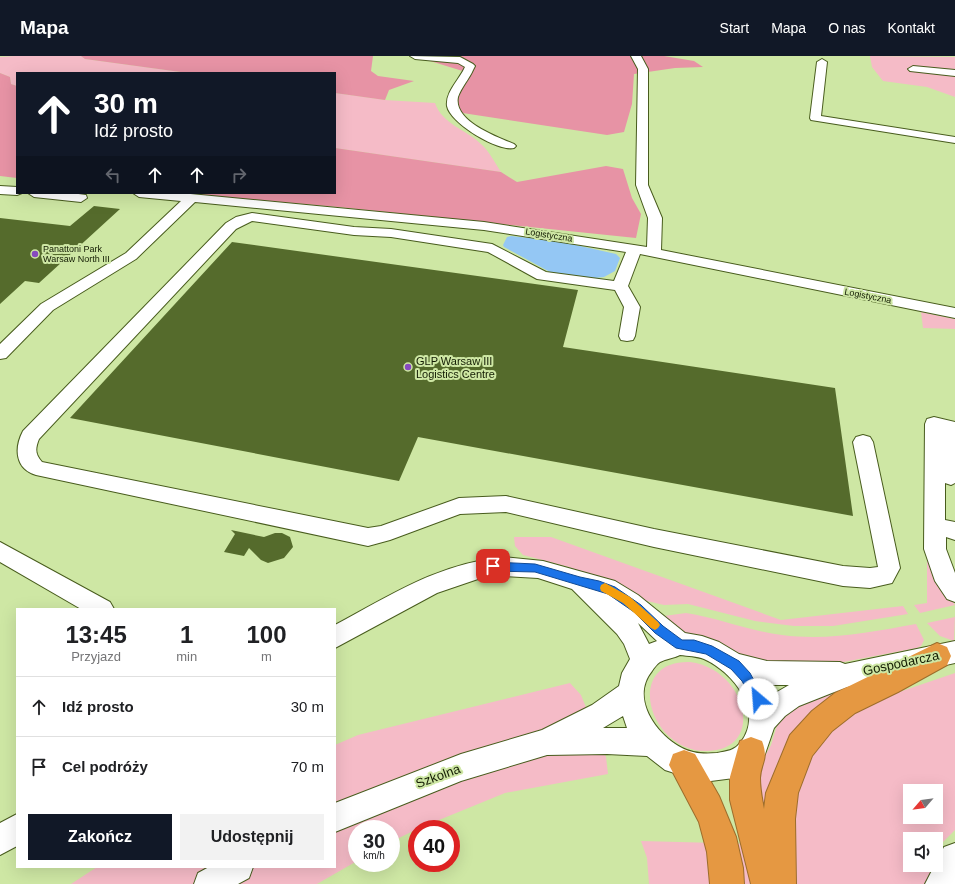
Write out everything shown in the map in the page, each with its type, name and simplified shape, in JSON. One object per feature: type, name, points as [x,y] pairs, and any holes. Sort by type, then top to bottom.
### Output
[{"type":"highway","points":[[779,884],[779,820],[782,793],[801,746],[822,721],[845,703],[946,654]]},
{"type":"highway","points":[[750,752],[745,778],[746,800],[768,884]]},
{"type":"highway","points":[[684,765],[708,802],[717,825],[727,884]]},
{"type":"street","points":[[415,56],[460,60],[470,66],[459,83],[452,100],[453,111],[458,118],[510,146]]},
{"type":"street","points":[[636,56],[643,69],[642,185],[656,218],[654,253]]},
{"type":"street","points":[[822,62],[815,118],[955,140]]},
{"type":"street","points":[[913,69],[955,73]]},
{"type":"street","points":[[0,190],[16,191]]},
{"type":"street","points":[[43,194],[80,198]]},
{"type":"street","name":"Logistyczna","points":[[150,194],[484,226],[635,249],[955,313]]},
{"type":"street","points":[[0,354],[47,307],[131,256],[192,198]]},
{"type":"street","points":[[620,286],[542,276],[492,248],[391,233],[354,231],[267,218],[252,217],[241,220],[231,226],[30,436],[25,450],[28,460],[36,468],[368,537],[382,534],[459,506],[506,504],[654,538],[843,576],[870,578],[884,576],[889,568],[863,442]]},
{"type":"street","points":[[626,336],[632,307],[620,286],[625,270],[635,249]]},
{"type":"street","points":[[953,429],[947,476],[935,525],[935,549],[943,574],[955,592]]},
{"type":"street","points":[[935,525],[955,531]]},
{"type":"street","points":[[0,551],[100,608]]},
{"type":"street","points":[[336,636],[434,583],[465,572],[493,566],[515,566],[535,568],[580,582],[599,585],[616,594],[638,609],[659,629],[680,644]]},
{"type":"street","points":[[580,582],[624,623],[638,644],[643,660]]},
{"type":"street","name":"Gospodarcza","points":[[735,665],[746,677],[755,692],[761,707],[762,722],[759,739],[750,752],[738,763],[721,769],[703,769],[684,765],[666,756],[650,743],[639,727],[634,716],[630,693],[632,681],[643,660],[653,652],[666,646],[680,644],[694,645],[708,649],[735,665],[767,673],[847,675]]},
{"type":"street","name":"Gospodarcza","points":[[762,722],[776,707],[790,697],[847,675],[946,654]]},
{"type":"street","name":"Szkolna","points":[[336,818],[431,778],[486,758],[544,743],[610,710],[621,703],[630,693]]},
{"type":"street","name":"Szkolna","points":[[544,743],[607,741],[650,743]]},
{"type":"street","points":[[0,840],[16,830]]},
{"type":"street","points":[[940,884],[955,858]]},
{"type":"street","points":[[209,884],[236,868]]},
{"type":"shaded area","points":[[81,56],[85,59],[181,72],[16,72],[16,86],[11,84],[10,77],[0,73],[0,57]]},
{"type":"shaded area","points":[[81,56],[373,56],[371,71],[378,76],[414,81],[389,90],[385,100],[336,93],[336,72],[181,72],[85,59]]},
{"type":"shaded area","points":[[414,56],[664,56],[694,61],[703,67],[675,68],[634,74],[632,104],[624,132],[607,135],[456,112],[455,100],[469,73]]},
{"type":"shaded area","points":[[870,56],[955,57],[955,97],[927,87],[883,81],[872,67]]},
{"type":"shaded area","points":[[0,73],[10,77],[11,84],[16,86],[16,178],[0,176]]},
{"type":"shaded area","points":[[336,93],[385,100],[435,103],[438,110],[449,122],[475,139],[484,147],[501,172],[336,148]]},
{"type":"shaded area","points":[[336,148],[501,172],[517,182],[606,166],[623,169],[632,198],[641,214],[636,238],[338,207],[190,194],[336,194]]},
{"type":"shaded area","points":[[921,312],[955,319],[955,329],[923,328]]},
{"type":"shaded area","points":[[514,537],[551,537],[781,620],[903,606],[908,614],[833,626],[794,626],[755,621],[688,604],[664,605],[647,601],[640,607],[591,576],[569,567],[523,555],[515,546]]},
{"type":"shaded area","points":[[927,547],[945,590],[955,605],[920,613],[914,605],[927,603]]},
{"type":"shaded area","points":[[686,613],[746,628],[799,637],[849,635],[916,624],[924,640],[921,646],[917,648],[833,664],[769,667],[683,636],[655,619],[664,616]]},
{"type":"shaded area","points":[[955,617],[954,641],[940,636],[927,623]]},
{"type":"shaded area","points":[[690,662],[710,668],[725,679],[736,693],[742,709],[743,725],[737,738],[725,747],[706,751],[686,747],[670,737],[658,722],[651,706],[650,689],[656,675],[669,665]]},
{"type":"shaded area","points":[[955,673],[955,830],[943,842],[943,832],[903,832],[903,872],[943,872],[943,848],[955,849],[955,884],[649,884],[647,858],[641,841],[789,845],[801,771],[832,727],[873,701]]},
{"type":"shaded area","points":[[570,683],[581,695],[606,757],[608,774],[505,793],[439,820],[408,820],[408,834],[400,838],[400,820],[348,820],[348,866],[317,884],[71,884],[95,868],[336,868],[336,745],[358,735]]},
{"type":"shaded area","points":[[843,690],[768,837],[757,770],[771,745],[779,719],[806,701]]},
{"type":"water","points":[[511,236],[558,241],[616,254],[620,258],[615,271],[604,277],[595,278],[550,272],[504,247],[503,245],[507,237]]},
{"type":"building","name":"Panattoni Park Warsaw North III","points":[[94,206],[120,209],[39,283],[25,281],[0,304],[0,218],[70,226]]},
{"type":"building","name":"GLP Warsaw III Logistics Centre","points":[[232,242],[578,290],[563,347],[835,388],[853,516],[418,437],[399,481],[70,418]]},
{"type":"building","points":[[231,530],[264,537],[275,533],[282,533],[290,537],[293,547],[284,558],[268,563],[261,560],[249,548],[244,556],[224,552],[235,534]]},
{"type":"slow traffic","points":[[605,588],[611,590],[626,600],[655,625]]},
{"type":"place","name":"Panattoni Park Warsaw North III","points":[[35,254]]},
{"type":"place","name":"GLP Warsaw III Logistics Centre","points":[[408,367]]},
{"type":"route","points":[[493,566],[535,568],[580,582],[599,585],[611,590],[638,609],[667,636],[680,644],[694,645],[708,649],[735,665],[746,677],[758,699]]}]
